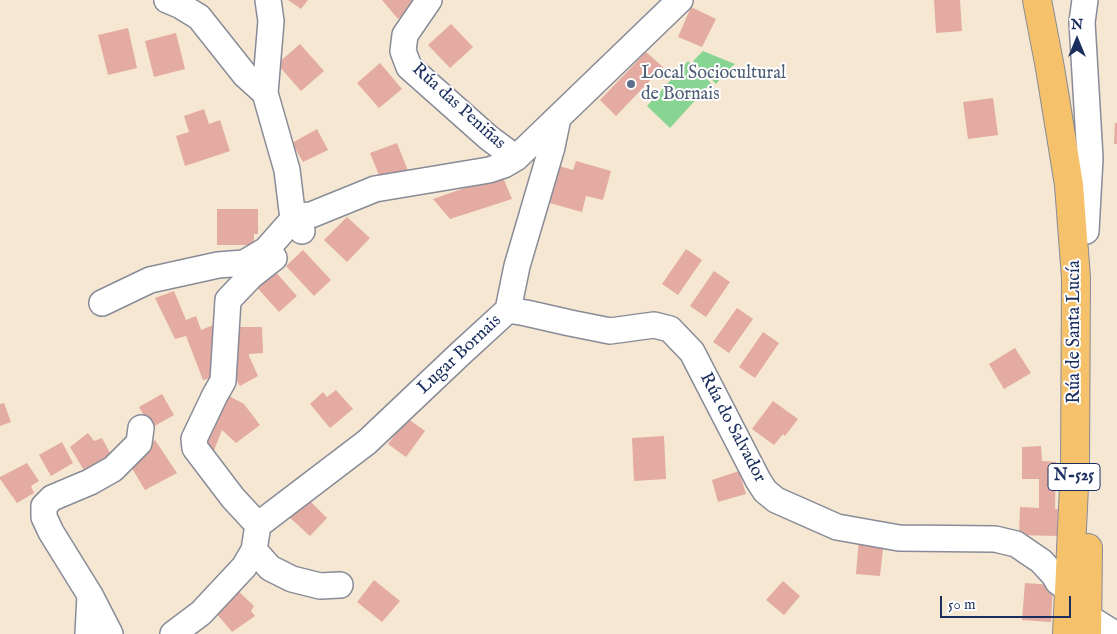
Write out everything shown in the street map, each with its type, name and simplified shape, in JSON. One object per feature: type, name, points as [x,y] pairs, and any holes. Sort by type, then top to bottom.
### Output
[{"type":"highway","name":"Rúa de Santa Lucía","points":[[1037,0],[1068,185],[1076,278],[1074,465],[1067,634]]},
{"type":"highway","name":"Rúa de Santa Lucía","points":[[1053,0],[1066,73],[1086,231],[1090,410],[1087,626]]},
{"type":"street","points":[[167,0],[199,17],[245,75],[265,93]]},
{"type":"street","points":[[173,634],[201,613],[244,567],[254,550],[258,525],[233,498],[195,448],[194,438],[223,381],[228,300],[251,276],[303,232],[292,210],[287,170],[265,93],[271,21],[268,0]]},
{"type":"street","name":"Rúa das Peniñas","points":[[429,0],[405,35],[403,51],[409,67],[489,138],[516,158]]},
{"type":"street","points":[[102,302],[150,280],[218,265],[244,263],[266,250],[296,216],[311,215],[374,189],[489,170],[504,165],[516,158],[680,0]]},
{"type":"street","name":"Rúa de Santa Lucía","points":[[1032,0],[1043,32]]},
{"type":"street","name":"Rúa de Santa Lucía","points":[[1085,0],[1082,22],[1090,158],[1086,231]]},
{"type":"street","name":"Lugar Bornais","points":[[258,525],[367,442],[508,310],[518,266],[552,147],[558,118]]},
{"type":"street","name":"Rúa do Salvador","points":[[508,310],[610,331],[654,325],[670,329],[692,352],[758,480],[765,491],[776,500],[837,527],[899,538],[995,539],[1016,544],[1041,560],[1058,582],[1068,590]]},
{"type":"street","points":[[110,634],[90,595],[51,532],[44,516],[44,506],[52,498],[90,482],[112,469],[139,443],[142,428]]},
{"type":"street","points":[[254,550],[270,568],[292,579],[320,586],[340,585]]},
{"type":"street","points":[[88,634],[90,595]]},
{"type":"street","points":[[1087,626],[1115,634]]},
{"type":"green space","points":[[703,51],[735,64],[716,84],[693,61]]},
{"type":"green space","points":[[688,61],[711,83],[670,128],[647,106]]},
{"type":"building","points":[[288,0],[308,0],[301,9]]},
{"type":"building","points":[[382,0],[417,0],[418,1],[398,19]]},
{"type":"building","points":[[934,0],[960,0],[962,31],[936,33]]},
{"type":"building","points":[[691,7],[716,19],[702,47],[678,37]]},
{"type":"building","points":[[451,24],[473,47],[450,68],[428,45]]},
{"type":"building","points":[[128,28],[137,68],[108,75],[98,35]]},
{"type":"building","points":[[176,33],[185,69],[154,77],[145,41]]},
{"type":"building","points":[[300,44],[324,71],[301,91],[277,64]]},
{"type":"building","name":"Local Sociocultural de Bornais","points":[[646,52],[663,67],[616,116],[600,100]]},
{"type":"building","points":[[380,63],[402,89],[379,108],[357,83]]},
{"type":"building","points":[[993,98],[998,135],[968,139],[963,102]]},
{"type":"building","points":[[204,109],[209,124],[220,120],[230,151],[185,166],[176,136],[189,132],[184,116]]},
{"type":"building","points":[[1115,123],[1117,123],[1117,144],[1114,144]]},
{"type":"building","points":[[317,129],[328,150],[303,162],[292,143]]},
{"type":"building","points":[[397,143],[410,176],[381,180],[370,153]]},
{"type":"building","points":[[576,161],[611,171],[603,200],[586,196],[582,212],[546,202],[556,165],[573,170]]},
{"type":"building","points":[[502,175],[512,199],[450,219],[433,199]]},
{"type":"building","points":[[217,209],[258,209],[258,234],[254,234],[254,245],[217,245]]},
{"type":"building","points":[[347,217],[370,238],[347,262],[324,240]]},
{"type":"building","points":[[686,249],[702,260],[678,295],[662,284]]},
{"type":"building","points":[[303,250],[331,280],[314,296],[286,266]]},
{"type":"building","points":[[271,267],[297,296],[279,312],[253,283]]},
{"type":"building","points":[[714,271],[730,282],[706,317],[690,306]]},
{"type":"building","points":[[174,291],[186,320],[196,316],[201,330],[221,322],[219,376],[203,380],[186,336],[175,339],[155,298]]},
{"type":"building","points":[[737,308],[753,319],[729,353],[713,342]]},
{"type":"building","points":[[231,327],[262,327],[263,353],[249,354],[258,376],[240,386],[227,364]]},
{"type":"building","points":[[763,332],[779,343],[755,378],[739,367]]},
{"type":"building","points":[[1015,348],[1031,373],[1004,389],[989,364]]},
{"type":"building","points":[[336,390],[353,409],[330,428],[310,404],[323,392],[327,397]]},
{"type":"building","points":[[162,394],[174,415],[151,428],[139,407]]},
{"type":"building","points":[[229,396],[244,404],[260,425],[236,443],[222,430],[213,453],[199,449],[217,400]]},
{"type":"building","points":[[773,401],[798,419],[785,436],[783,434],[774,445],[752,429]]},
{"type":"building","points":[[4,403],[11,422],[0,426],[0,404]]},
{"type":"building","points":[[407,418],[425,431],[406,457],[388,444]]},
{"type":"building","points":[[88,433],[94,441],[102,438],[111,455],[85,472],[70,447]]},
{"type":"building","points":[[664,436],[666,479],[634,481],[632,438]]},
{"type":"building","points":[[155,440],[177,473],[145,490],[127,460]]},
{"type":"building","points":[[62,442],[73,463],[51,476],[39,455]]},
{"type":"building","points":[[1041,446],[1042,461],[1056,462],[1055,509],[1058,509],[1057,536],[1019,535],[1020,507],[1039,508],[1039,479],[1022,479],[1022,447]]},
{"type":"building","points":[[27,463],[39,481],[31,486],[34,493],[17,503],[0,477]]},
{"type":"building","points":[[739,471],[746,494],[718,502],[712,480]]},
{"type":"building","points":[[306,497],[327,518],[310,536],[288,516]]},
{"type":"building","points":[[859,539],[884,541],[880,576],[856,574]]},
{"type":"building","points":[[374,580],[400,601],[382,622],[357,602]]},
{"type":"building","points":[[783,581],[800,596],[784,615],[766,600]]},
{"type":"building","points":[[1025,583],[1053,585],[1051,622],[1022,620]]},
{"type":"building","points":[[234,587],[254,606],[251,611],[255,616],[232,632],[211,607]]},
{"type":"place","name":"Local Sociocultural de Bornais","points":[[631,84]]}]
